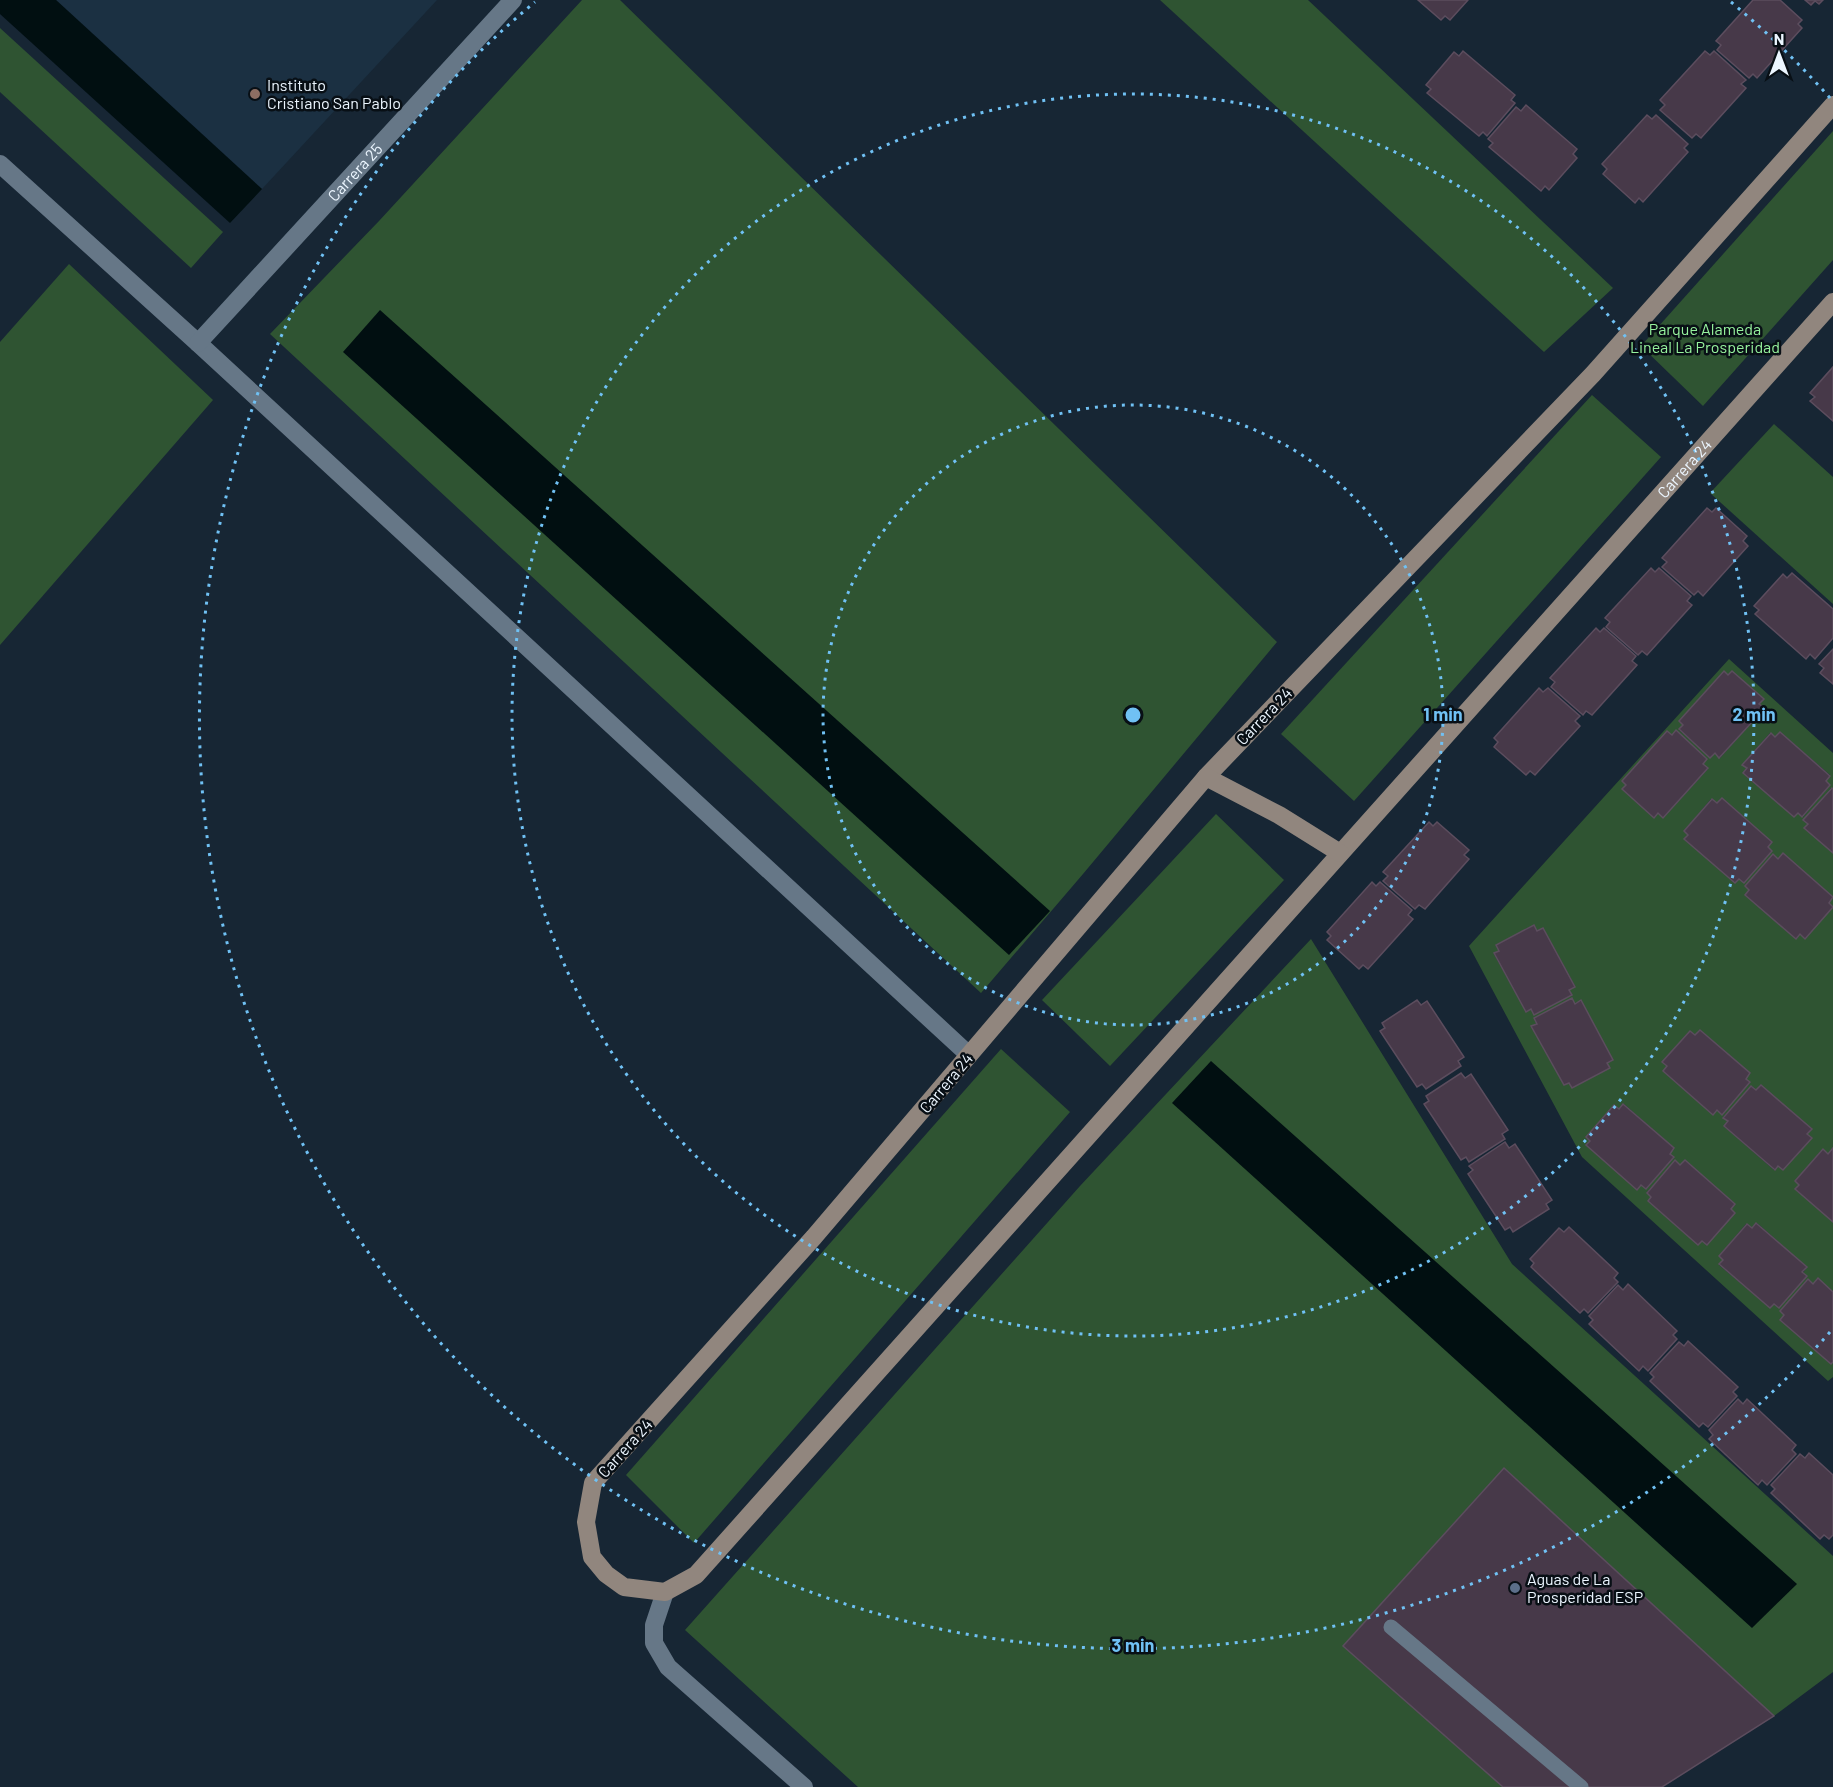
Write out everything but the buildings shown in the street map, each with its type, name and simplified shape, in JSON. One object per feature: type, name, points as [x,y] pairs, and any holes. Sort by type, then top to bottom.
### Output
[{"type":"street","name":"Carrera 25","points":[[198,343],[513,0]]},
{"type":"street","name":"Carrera 24","points":[[1833,105],[1593,374],[1206,777],[814,1237],[593,1484],[586,1522],[592,1557],[606,1574],[624,1587],[665,1592],[696,1575],[1833,302]]},
{"type":"street","points":[[0,164],[198,343],[969,1055]]},
{"type":"street","points":[[1206,777],[1279,815],[1340,853]]},
{"type":"street","points":[[665,1592],[654,1625],[654,1643],[668,1667],[804,1787]]},
{"type":"lane","points":[[1391,1627],[1581,1787]]},
{"type":"shaded area","points":[[0,0],[56,0],[262,189],[230,223],[0,14]]},
{"type":"shaded area","name":"Instituto Cristiano San Pablo","points":[[56,0],[437,0],[262,189]]},
{"type":"shaded area","points":[[380,310],[1050,911],[1009,955],[343,352]]},
{"type":"shaded area","points":[[1211,1061],[1797,1584],[1752,1628],[1172,1103]]},
{"type":"green space","points":[[582,0],[620,0],[1277,642],[981,993],[270,334],[379,221]]},
{"type":"green space","points":[[1160,0],[1308,0],[1613,288],[1544,352]]},
{"type":"green space","points":[[0,28],[223,232],[191,268],[0,92]]},
{"type":"green space","name":"Parque Alameda Lineal La Prosperidad","points":[[1833,131],[1833,260],[1703,406],[1641,346]]},
{"type":"green space","points":[[69,264],[213,400],[0,645],[0,342]]},
{"type":"green space","points":[[1592,395],[1661,457],[1354,801],[1281,734]]},
{"type":"green space","points":[[1774,424],[1833,477],[1833,604],[1710,493]]},
{"type":"green space","points":[[1729,659],[1833,753],[1833,789],[1831,788],[1804,820],[1808,824],[1804,828],[1833,853],[1833,897],[1783,854],[1778,859],[1773,855],[1745,886],[1749,890],[1746,895],[1796,939],[1800,934],[1805,938],[1833,907],[1833,1148],[1828,1154],[1822,1150],[1795,1181],[1799,1185],[1795,1189],[1833,1222],[1833,1292],[1818,1279],[1813,1284],[1808,1279],[1780,1311],[1784,1315],[1780,1320],[1831,1364],[1833,1362],[1833,1377],[1828,1381],[1582,1157],[1469,946]],"holes":[[[1724,671],[1728,675],[1732,671],[1764,699],[1759,704],[1764,709],[1720,758],[1715,753],[1710,758],[1679,730],[1683,725],[1679,721]],[[1667,731],[1672,735],[1676,731],[1707,759],[1703,764],[1708,769],[1663,818],[1658,813],[1654,817],[1623,790],[1626,785],[1622,781]],[[1780,732],[1830,775],[1826,781],[1830,785],[1803,817],[1798,813],[1794,817],[1743,773],[1747,768],[1743,764],[1770,733],[1775,737]],[[1722,798],[1772,842],[1768,847],[1772,851],[1744,883],[1739,879],[1735,883],[1684,839],[1688,835],[1684,831],[1711,799],[1717,803]],[[1534,925],[1537,931],[1543,928],[1575,986],[1569,990],[1572,995],[1534,1015],[1531,1009],[1526,1012],[1494,954],[1499,951],[1496,945]],[[1581,1001],[1607,1063],[1572,1088],[1569,1083],[1564,1085],[1532,1027],[1537,1024],[1534,1018]],[[1700,1030],[1750,1073],[1746,1079],[1750,1083],[1722,1114],[1717,1110],[1713,1115],[1663,1071],[1667,1066],[1662,1062],[1690,1031],[1695,1035]],[[1752,1086],[1811,1138],[1783,1170],[1778,1166],[1774,1170],[1724,1126],[1728,1121],[1723,1117]],[[1624,1104],[1674,1148],[1670,1154],[1674,1158],[1646,1189],[1641,1185],[1637,1189],[1587,1146],[1590,1141],[1586,1137],[1614,1105],[1619,1109]],[[1685,1160],[1735,1204],[1731,1209],[1735,1213],[1707,1244],[1702,1241],[1698,1245],[1648,1201],[1651,1196],[1647,1192],[1675,1161],[1680,1165]],[[1757,1223],[1807,1267],[1779,1308],[1774,1304],[1770,1308],[1719,1265],[1723,1260],[1719,1256],[1746,1224],[1752,1228]]]},
{"type":"green space","points":[[1216,814],[1284,880],[1110,1066],[1042,1000]]},
{"type":"green space","points":[[1311,939],[1512,1264],[1833,1556],[1833,1672],[1774,1716],[1504,1468],[1343,1646],[1503,1787],[858,1787],[685,1630],[1080,1186]]},
{"type":"green space","points":[[1001,1049],[1070,1112],[694,1543],[626,1475]]},
{"type":"place","name":"Instituto Cristiano San Pablo","points":[[255,94]]},
{"type":"place","name":"Aguas de La Prosperidad ESP","points":[[1515,1588]]}]
